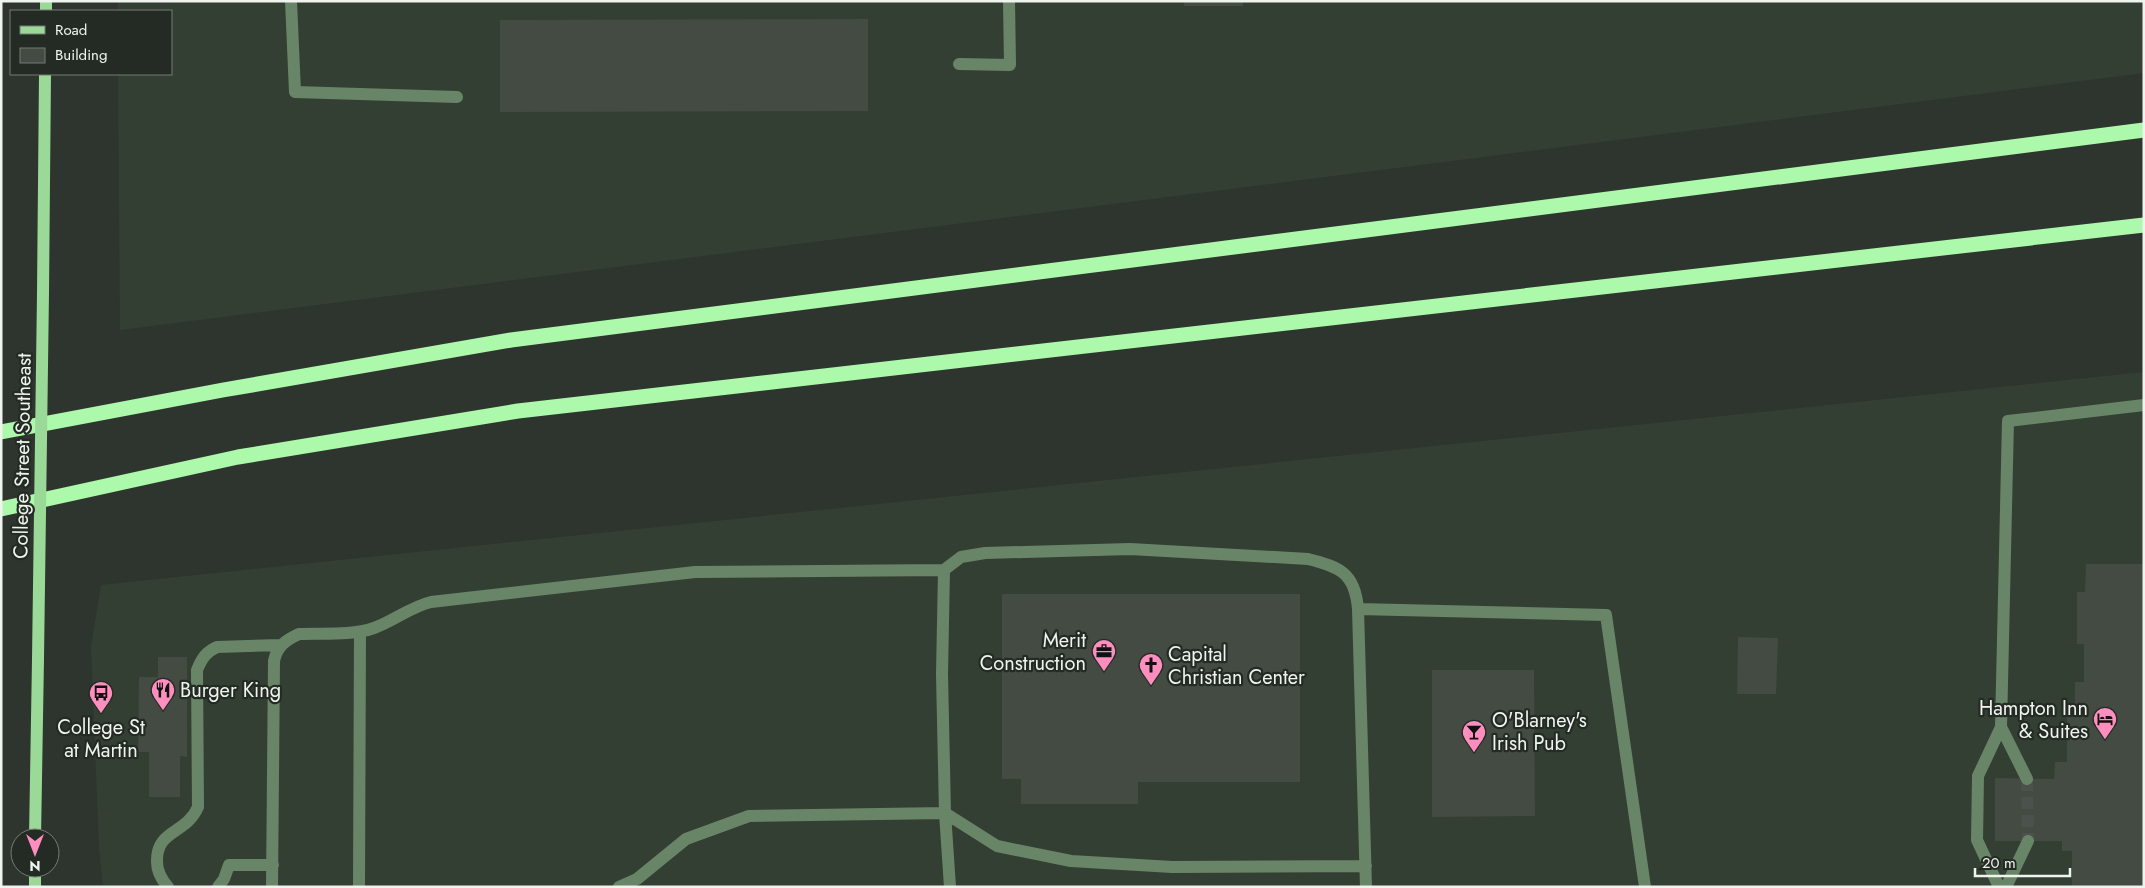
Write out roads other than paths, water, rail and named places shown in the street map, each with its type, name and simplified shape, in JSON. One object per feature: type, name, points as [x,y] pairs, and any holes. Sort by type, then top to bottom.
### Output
[{"type":"highway","points":[[1,432],[223,390],[512,340],[2144,130]]},
{"type":"highway","points":[[1,509],[238,457],[518,410],[2144,226]]},
{"type":"main road","name":"College Street Southeast","points":[[36,828],[45,75]]},
{"type":"lane","points":[[291,1],[295,92],[457,96]]},
{"type":"lane","points":[[959,64],[1010,65],[1009,1]]},
{"type":"lane","points":[[1999,887],[1977,840],[1978,776],[2001,727],[2008,421],[2144,405]]},
{"type":"lane","points":[[272,887],[274,661],[276,652],[281,645],[299,634],[360,632],[374,628],[416,606],[431,602],[695,572],[944,570],[961,557],[995,553],[1130,549],[1308,558],[1333,565],[1347,576],[1357,591],[1366,887]]},
{"type":"lane","points":[[944,570],[942,674],[945,813],[950,887]]},
{"type":"lane","points":[[1358,609],[1606,615],[1645,887]]},
{"type":"lane","points":[[359,887],[360,632]]},
{"type":"lane","points":[[168,887],[160,877],[156,854],[160,844],[166,837],[188,823],[198,807],[197,670],[202,659],[209,651],[218,647],[281,645]]},
{"type":"lane","points":[[2001,727],[2027,779]]},
{"type":"lane","points":[[619,887],[637,879],[686,839],[749,816],[945,813],[997,846],[1071,861],[1172,867],[1366,866]]},
{"type":"lane","points":[[2006,887],[2028,841]]},
{"type":"lane","points":[[218,887],[224,879],[229,865],[272,865]]},
{"type":"tunnel","points":[[2027,779],[2028,841]]},
{"type":"place","name":"Merit Construction","points":[[1104,672]]},
{"type":"place","name":"Capital Christian Center","points":[[1151,686]]},
{"type":"place","name":"Burger King","points":[[163,711]]},
{"type":"place","name":"College St at Martin","points":[[101,714]]},
{"type":"place","name":"Hampton Inn & Suites","points":[[2105,740]]},
{"type":"place","name":"O'Blarney's Irish Pub","points":[[1474,753]]}]
